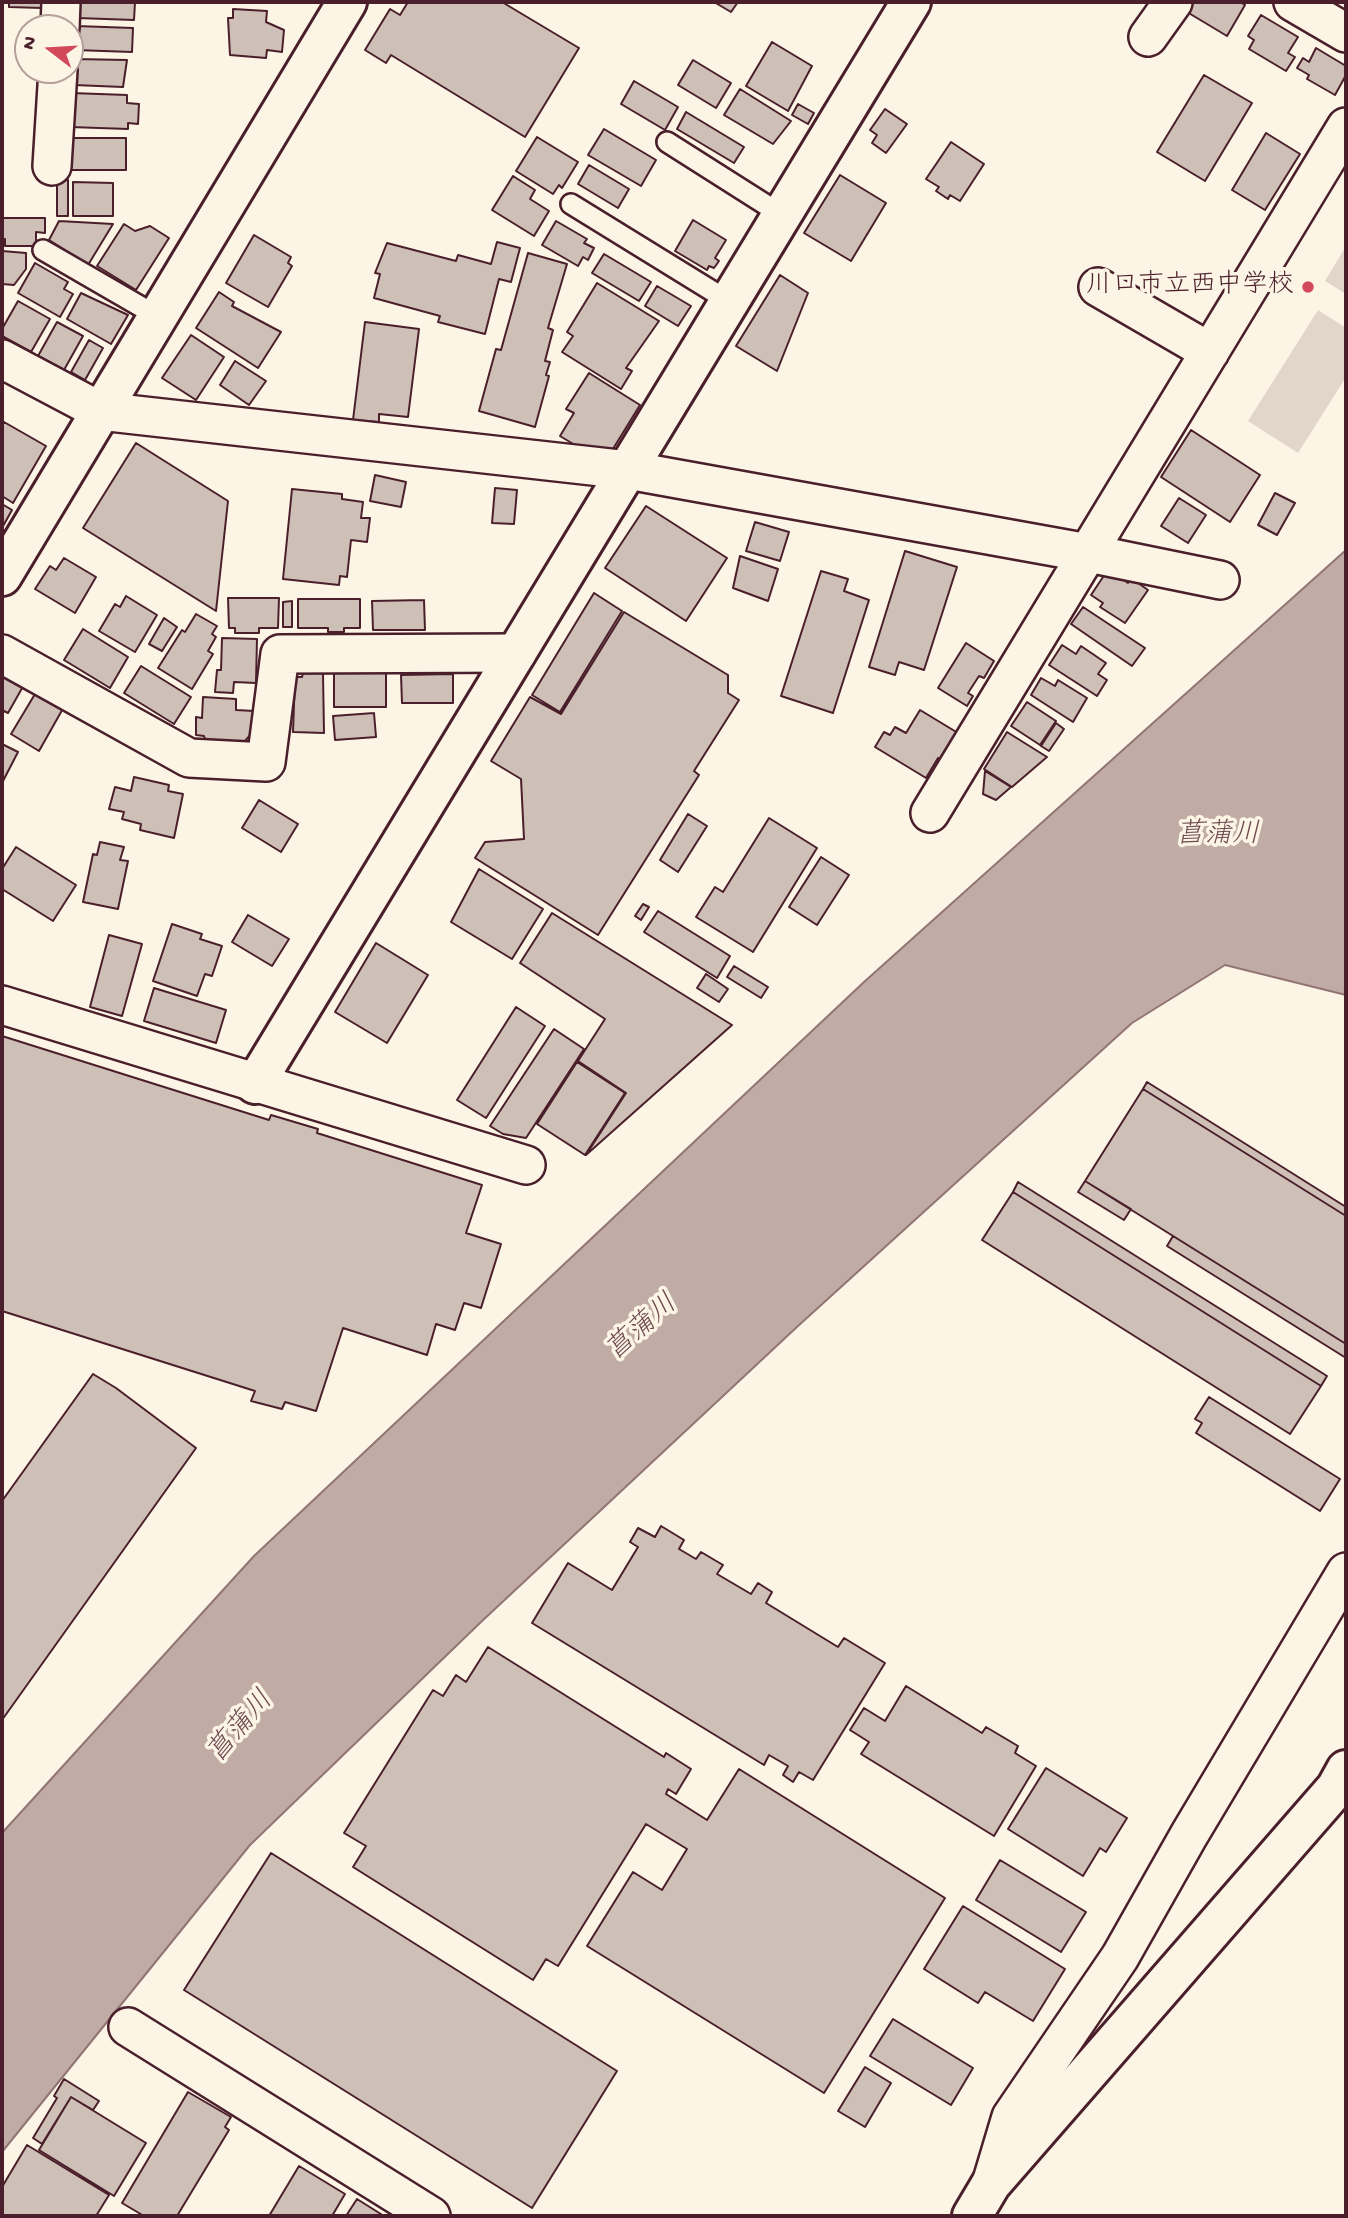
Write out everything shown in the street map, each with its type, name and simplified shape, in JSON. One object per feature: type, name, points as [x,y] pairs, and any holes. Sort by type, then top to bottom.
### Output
[{"type":"street","points":[[2,576],[347,2]]},
{"type":"street","points":[[254,1084],[911,2]]},
{"type":"street","points":[[1148,37],[1173,2]]},
{"type":"street","points":[[1293,2],[1346,33]]},
{"type":"street","points":[[52,166],[57,84]]},
{"type":"street","points":[[930,813],[1346,127]]},
{"type":"street","points":[[1097,287],[1210,352]]},
{"type":"street","points":[[2,359],[100,411],[628,470],[1088,553],[1220,580]]},
{"type":"street","points":[[2,654],[189,758],[266,762],[279,654],[517,653]]},
{"type":"street","points":[[2,1005],[526,1165]]},
{"type":"street","points":[[981,2200],[1011,2117],[1120,1957],[1189,1835],[1346,1572]]},
{"type":"street","points":[[981,2200],[1336,1788],[1346,1770]]},
{"type":"street","points":[[128,2027],[432,2216]]},
{"type":"lane","points":[[667,142],[782,215]]},
{"type":"lane","points":[[571,204],[730,302]]},
{"type":"lane","points":[[43,250],[157,316]]},
{"type":"shaded area","points":[[1346,246],[1346,294],[1325,281]]},
{"type":"shaded area","points":[[1318,310],[1346,328],[1346,377],[1298,453],[1248,421]]},
{"type":"water","name":"菖蒲川","points":[[1346,550],[1346,995],[1225,965],[1132,1023],[798,1326],[481,1622],[250,1845],[2,2152],[2,1833],[254,1556],[864,982]]},
{"type":"building","points":[[9,2],[42,2],[42,8],[9,7]]},
{"type":"building","points":[[77,2],[135,2],[134,20],[84,18],[84,14],[77,14]]},
{"type":"building","points":[[408,2],[502,2],[579,48],[525,137],[391,55],[386,63],[365,50],[390,9],[400,15]]},
{"type":"building","points":[[714,2],[738,2],[731,12]]},
{"type":"building","points":[[1193,2],[1240,2],[1245,5],[1227,36],[1187,12]]},
{"type":"building","points":[[233,9],[267,11],[266,22],[284,30],[282,52],[267,50],[266,58],[230,55],[228,18],[233,18]]},
{"type":"building","points":[[1261,15],[1298,37],[1288,53],[1295,57],[1286,71],[1249,49],[1254,40],[1248,36]]},
{"type":"building","points":[[84,26],[133,28],[132,52],[84,50]]},
{"type":"building","points":[[772,42],[812,66],[788,111],[746,86]]},
{"type":"building","points":[[1316,48],[1346,66],[1346,75],[1335,95],[1307,79],[1309,75],[1297,68],[1303,58],[1309,62]]},
{"type":"building","points":[[84,59],[127,60],[123,87],[74,85],[84,84]]},
{"type":"building","points":[[693,60],[731,83],[716,108],[678,85]]},
{"type":"building","points":[[1204,75],[1252,103],[1205,181],[1157,152]]},
{"type":"building","points":[[634,81],[678,107],[665,130],[621,104]]},
{"type":"building","points":[[740,89],[791,121],[773,144],[724,115]]},
{"type":"building","points":[[71,93],[127,95],[127,103],[139,104],[138,124],[128,123],[128,129],[70,127]]},
{"type":"building","points":[[798,104],[814,113],[808,124],[792,115]]},
{"type":"building","points":[[885,109],[907,124],[886,153],[872,143],[877,135],[870,130]]},
{"type":"building","points":[[686,112],[744,147],[734,163],[677,129]]},
{"type":"building","points":[[604,129],[656,160],[641,186],[588,155]]},
{"type":"building","points":[[1266,133],[1300,154],[1265,210],[1232,190]]},
{"type":"building","points":[[537,137],[578,162],[562,188],[559,185],[553,194],[516,171]]},
{"type":"building","points":[[71,138],[126,138],[126,170],[70,170]]},
{"type":"building","points":[[951,142],[984,164],[960,201],[950,195],[948,199],[936,191],[939,187],[926,179]]},
{"type":"building","points":[[589,165],[629,189],[618,208],[578,184]]},
{"type":"building","points":[[840,175],[886,203],[851,261],[804,233]]},
{"type":"building","points":[[513,176],[535,190],[530,199],[549,211],[534,236],[492,210]]},
{"type":"building","points":[[57,180],[68,180],[68,216],[57,216]]},
{"type":"building","points":[[73,182],[113,183],[113,216],[73,216]]},
{"type":"building","points":[[2,218],[45,218],[45,233],[36,232],[36,246],[5,246],[5,239],[2,239]]},
{"type":"building","points":[[693,220],[726,240],[715,258],[719,261],[714,268],[709,266],[707,270],[675,251]]},
{"type":"building","points":[[59,221],[113,224],[88,265],[49,240]]},
{"type":"building","points":[[556,221],[587,239],[584,243],[594,248],[588,260],[583,257],[578,266],[542,245]]},
{"type":"building","points":[[124,224],[135,231],[150,226],[169,238],[136,290],[97,266]]},
{"type":"building","points":[[254,235],[291,257],[288,263],[292,266],[268,307],[226,283]]},
{"type":"building","points":[[497,242],[520,248],[511,282],[499,279],[485,334],[438,322],[440,316],[374,298],[380,274],[375,273],[387,243],[456,261],[458,255],[491,264]]},
{"type":"building","points":[[2,251],[26,253],[26,269],[14,285],[2,284]]},
{"type":"building","points":[[528,253],[567,264],[548,328],[553,330],[545,361],[550,362],[546,375],[549,376],[535,427],[479,411],[496,349],[501,350]]},
{"type":"building","points":[[604,254],[651,282],[639,301],[592,273]]},
{"type":"building","points":[[35,263],[68,282],[64,289],[73,294],[60,317],[18,293]]},
{"type":"building","points":[[780,275],[808,293],[777,371],[736,346]]},
{"type":"building","points":[[597,283],[659,321],[626,368],[632,371],[621,389],[562,352],[573,336],[567,332]]},
{"type":"building","points":[[657,286],[691,306],[678,326],[645,306]]},
{"type":"building","points":[[219,292],[234,302],[232,306],[281,332],[258,368],[196,328]]},
{"type":"building","points":[[81,293],[128,315],[111,344],[67,319]]},
{"type":"building","points":[[18,301],[50,319],[31,352],[2,336],[2,329]]},
{"type":"building","points":[[57,322],[83,336],[64,370],[38,356]]},
{"type":"building","points":[[365,322],[419,329],[408,417],[379,414],[379,422],[353,420]]},
{"type":"building","points":[[191,335],[224,357],[196,400],[162,378]]},
{"type":"building","points":[[89,340],[103,348],[85,380],[71,372]]},
{"type":"building","points":[[235,361],[266,381],[249,405],[220,385]]},
{"type":"building","points":[[589,373],[640,405],[608,457],[593,456],[560,436],[574,413],[566,409]]},
{"type":"building","points":[[4,422],[46,446],[13,503],[2,496]]},
{"type":"building","points":[[1191,430],[1260,475],[1230,522],[1161,477]]},
{"type":"building","points":[[136,443],[228,501],[216,611],[83,528]]},
{"type":"building","points":[[375,475],[406,482],[401,507],[370,501]]},
{"type":"building","points":[[495,488],[517,490],[514,524],[492,523]]},
{"type":"building","points":[[292,489],[342,494],[342,499],[363,502],[361,518],[370,518],[367,542],[351,540],[347,577],[340,576],[339,585],[283,579]]},
{"type":"building","points":[[1275,493],[1295,503],[1277,535],[1258,525]]},
{"type":"building","points":[[1179,498],[1206,515],[1188,543],[1161,526]]},
{"type":"building","points":[[2,504],[12,510],[2,528]]},
{"type":"building","points":[[646,506],[727,558],[686,621],[605,568]]},
{"type":"building","points":[[755,522],[789,532],[780,561],[746,551]]},
{"type":"building","points":[[905,551],[957,567],[924,670],[899,662],[895,675],[869,667]]},
{"type":"building","points":[[740,556],[778,569],[768,601],[733,588]]},
{"type":"building","points":[[64,558],[96,577],[75,613],[35,589],[50,566],[56,570]]},
{"type":"building","points":[[821,571],[848,579],[844,591],[869,600],[833,713],[781,696]]},
{"type":"building","points":[[1105,574],[1112,578],[1115,574],[1128,583],[1131,578],[1148,590],[1125,623],[1100,607],[1103,603],[1091,595]]},
{"type":"building","points":[[594,593],[622,611],[560,712],[532,695]]},
{"type":"building","points":[[126,596],[157,615],[135,652],[99,631],[115,604],[120,607]]},
{"type":"building","points":[[228,598],[279,598],[278,628],[259,628],[259,633],[235,633],[235,628],[229,628]]},
{"type":"building","points":[[298,599],[360,599],[360,628],[328,632],[328,628],[298,628]]},
{"type":"building","points":[[424,600],[425,630],[373,630],[372,601]]},
{"type":"building","points":[[292,601],[292,627],[283,627],[283,602]]},
{"type":"building","points":[[1083,607],[1145,648],[1132,666],[1071,624]]},
{"type":"building","points":[[624,612],[728,675],[728,693],[739,700],[694,771],[699,775],[598,935],[475,858],[485,842],[524,839],[521,779],[491,761],[530,697],[561,714]]},
{"type":"building","points":[[196,614],[217,626],[212,634],[216,637],[208,651],[213,654],[192,689],[158,668],[182,630],[185,632]]},
{"type":"building","points":[[164,618],[177,627],[162,651],[149,644]]},
{"type":"building","points":[[83,629],[128,657],[110,688],[64,660]]},
{"type":"building","points":[[222,638],[257,639],[256,683],[234,682],[233,693],[215,692],[217,670],[221,670]]},
{"type":"building","points":[[966,643],[994,661],[984,678],[979,676],[968,693],[973,696],[967,706],[938,688]]},
{"type":"building","points":[[1062,645],[1076,654],[1081,646],[1106,663],[1098,674],[1107,680],[1097,696],[1049,665]]},
{"type":"building","points":[[141,666],[191,697],[174,724],[124,693]]},
{"type":"building","points":[[2,670],[25,683],[8,713],[4,711],[2,714]]},
{"type":"building","points":[[334,670],[386,670],[386,707],[334,707]]},
{"type":"building","points":[[303,673],[323,673],[324,733],[293,732],[295,677],[302,677]]},
{"type":"building","points":[[453,674],[453,703],[402,703],[401,675]]},
{"type":"building","points":[[1041,678],[1055,686],[1058,680],[1087,698],[1073,722],[1031,695]]},
{"type":"building","points":[[38,689],[65,705],[39,751],[11,734]]},
{"type":"building","points":[[203,697],[236,699],[236,710],[254,711],[253,732],[244,742],[205,740],[204,736],[196,735],[196,717],[202,718]]},
{"type":"building","points":[[1027,702],[1056,721],[1040,745],[1011,726]]},
{"type":"building","points":[[920,710],[958,733],[942,760],[938,758],[926,778],[875,747],[884,732],[890,735],[895,727],[906,733]]},
{"type":"building","points":[[374,713],[376,737],[335,740],[333,716]]},
{"type":"building","points":[[1056,723],[1064,729],[1049,751],[1041,746]]},
{"type":"building","points":[[1007,732],[1047,757],[1012,787],[984,769]]},
{"type":"building","points":[[2,744],[18,752],[2,783]]},
{"type":"building","points":[[985,771],[1011,787],[996,800],[983,794]]},
{"type":"building","points":[[134,777],[169,785],[168,791],[183,794],[174,838],[140,830],[141,824],[122,819],[124,812],[109,809],[115,787],[131,791]]},
{"type":"building","points":[[259,800],[298,824],[281,852],[242,828]]},
{"type":"building","points":[[688,814],[707,826],[678,872],[660,860]]},
{"type":"building","points":[[769,818],[817,848],[753,952],[696,917],[715,887],[723,892]]},
{"type":"building","points":[[100,842],[124,847],[120,860],[128,861],[118,909],[83,902],[93,854],[97,855]]},
{"type":"building","points":[[16,847],[76,885],[53,921],[2,889],[2,869]]},
{"type":"building","points":[[821,857],[849,875],[817,925],[789,907]]},
{"type":"building","points":[[479,869],[543,909],[512,959],[451,922]]},
{"type":"building","points":[[643,904],[649,907],[641,920],[635,916]]},
{"type":"building","points":[[658,911],[730,956],[717,978],[644,932]]},
{"type":"building","points":[[552,913],[732,1025],[586,1155],[626,1093],[578,1061],[605,1019],[520,963]]},
{"type":"building","points":[[248,915],[289,939],[272,966],[232,942]]},
{"type":"building","points":[[172,924],[202,934],[200,939],[222,946],[212,976],[205,974],[197,996],[153,981]]},
{"type":"building","points":[[109,935],[142,944],[122,1016],[90,1007]]},
{"type":"building","points":[[376,943],[428,975],[387,1043],[335,1012]]},
{"type":"building","points":[[734,966],[768,987],[761,998],[727,977]]},
{"type":"building","points":[[706,974],[728,989],[719,1002],[697,988]]},
{"type":"building","points":[[154,988],[226,1010],[216,1043],[144,1021]]},
{"type":"building","points":[[516,1007],[545,1026],[486,1118],[457,1100]]},
{"type":"building","points":[[554,1029],[584,1049],[526,1138],[503,1134],[490,1126]]},
{"type":"building","points":[[2,1036],[269,1120],[271,1115],[318,1129],[317,1133],[482,1185],[466,1233],[501,1244],[481,1308],[464,1303],[455,1330],[436,1324],[427,1355],[343,1328],[316,1411],[285,1402],[282,1409],[251,1401],[255,1391],[2,1311]]},
{"type":"building","points":[[577,1062],[625,1093],[585,1155],[537,1124]]},
{"type":"building","points":[[1147,1082],[1346,1207],[1346,1216],[1143,1089]]},
{"type":"building","points":[[1143,1089],[1346,1216],[1346,1344],[1085,1181]]},
{"type":"building","points":[[1085,1181],[1131,1209],[1124,1220],[1078,1192]]},
{"type":"building","points":[[1018,1182],[1327,1376],[1321,1386],[1013,1192]]},
{"type":"building","points":[[1013,1192],[1321,1386],[1290,1434],[982,1240]]},
{"type":"building","points":[[1173,1236],[1346,1344],[1346,1358],[1167,1246]]},
{"type":"building","points":[[93,1374],[196,1448],[2,1720],[2,1501]]},
{"type":"building","points":[[1209,1397],[1340,1479],[1320,1511],[1196,1433],[1202,1423],[1195,1419]]},
{"type":"building","points":[[661,1526],[684,1540],[679,1549],[696,1559],[701,1552],[723,1565],[717,1574],[751,1594],[758,1583],[772,1592],[766,1603],[838,1647],[844,1638],[885,1663],[813,1780],[799,1772],[793,1782],[783,1775],[788,1766],[769,1755],[764,1765],[532,1623],[568,1563],[612,1590],[638,1547],[630,1542],[638,1528],[655,1537]]},
{"type":"building","points":[[488,1647],[664,1757],[666,1753],[691,1769],[676,1794],[668,1789],[666,1794],[707,1820],[739,1769],[945,1898],[824,2093],[587,1946],[633,1872],[662,1890],[687,1849],[646,1824],[558,1966],[546,1959],[533,1980],[353,1867],[366,1846],[344,1833],[433,1690],[443,1696],[456,1675],[466,1682]]},
{"type":"building","points":[[906,1686],[982,1733],[986,1727],[1018,1746],[1015,1753],[1036,1766],[994,1836],[861,1754],[869,1742],[850,1730],[864,1708],[885,1721]]},
{"type":"building","points":[[1046,1768],[1127,1818],[1106,1852],[1100,1848],[1083,1876],[1008,1829]]},
{"type":"building","points":[[271,1853],[617,2071],[532,2208],[184,1990]]},
{"type":"building","points":[[1000,1860],[1086,1912],[1061,1952],[976,1900]]},
{"type":"building","points":[[963,1906],[1065,1969],[1033,2021],[985,1992],[978,2003],[924,1969]]},
{"type":"building","points":[[893,2019],[973,2068],[951,2105],[870,2056]]},
{"type":"building","points":[[865,2067],[891,2083],[865,2127],[838,2111]]},
{"type":"building","points":[[64,2079],[99,2101],[93,2110],[71,2097],[42,2144],[33,2138],[57,2098],[54,2096]]},
{"type":"building","points":[[188,2092],[231,2117],[225,2127],[229,2130],[177,2216],[144,2216],[122,2203]]},
{"type":"building","points":[[71,2097],[146,2143],[114,2196],[39,2150]]},
{"type":"building","points":[[27,2145],[109,2195],[96,2216],[2,2216],[2,2187]]},
{"type":"building","points":[[299,2166],[345,2194],[332,2216],[269,2216]]},
{"type":"building","points":[[357,2199],[384,2216],[346,2216]]},
{"type":"place","name":"川口市立西中学校","points":[[1308,287]]}]
